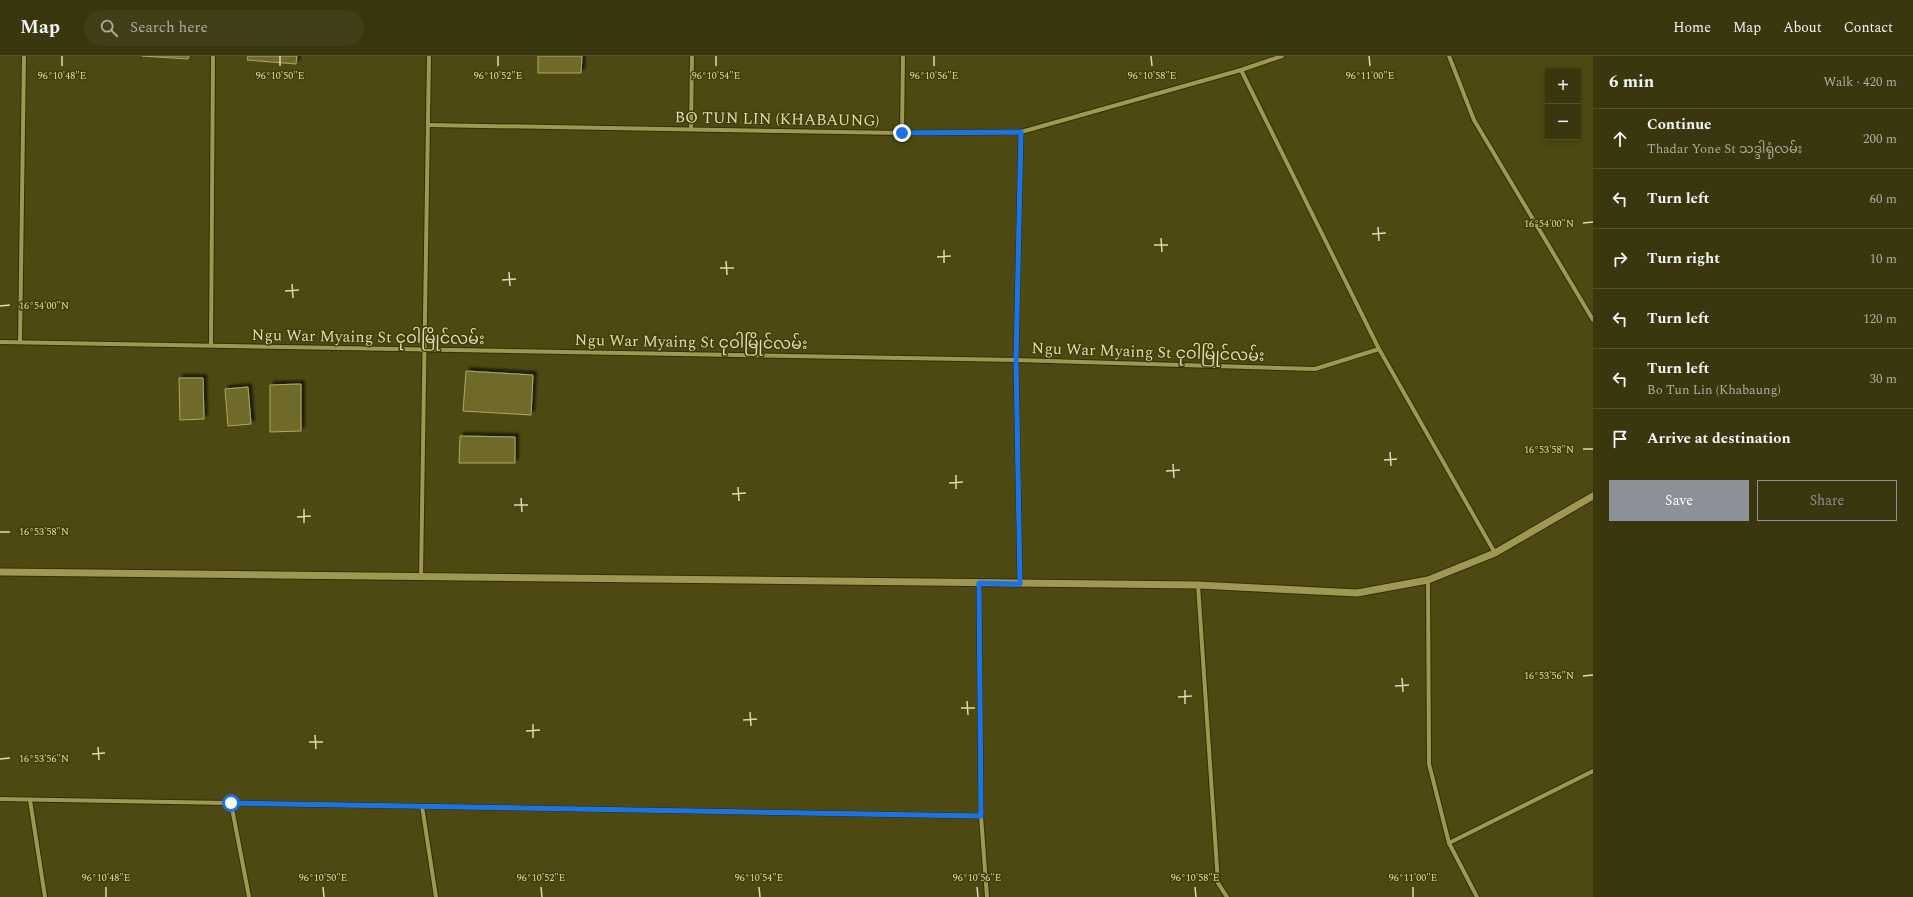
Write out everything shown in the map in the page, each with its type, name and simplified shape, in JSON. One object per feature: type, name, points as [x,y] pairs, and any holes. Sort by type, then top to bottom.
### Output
[{"type":"street","points":[[20,342],[24,56]]},
{"type":"street","points":[[211,345],[213,56]]},
{"type":"street","points":[[422,577],[428,56]]},
{"type":"street","points":[[691,129],[692,56]]},
{"type":"street","points":[[902,56],[902,133]]},
{"type":"street","name":"BO TUN LIN (KHABAUNG)","points":[[428,126],[902,133],[1021,132],[1241,70],[1282,56]]},
{"type":"street","points":[[1449,56],[1474,120],[1593,320]]},
{"type":"street","points":[[1241,70],[1379,349],[1495,553]]},
{"type":"street","points":[[1020,584],[1016,360],[1021,132]]},
{"type":"street","name":"Ngu War Myaing St ငုဝါမြိုင်လမ်း","points":[[0,342],[1016,360],[1315,369],[1379,349]]},
{"type":"street","points":[[0,572],[1198,585],[1356,593],[1428,580],[1495,553],[1593,496]]},
{"type":"street","points":[[1428,580],[1430,764],[1449,843],[1477,897]]},
{"type":"street","points":[[979,583],[981,816],[987,897]]},
{"type":"street","points":[[1198,585],[1218,883],[1227,897]]},
{"type":"street","points":[[1449,843],[1593,771]]},
{"type":"street","points":[[0,799],[981,816]]},
{"type":"street","points":[[30,800],[44,897]]},
{"type":"street","points":[[231,803],[249,897]]},
{"type":"street","points":[[422,806],[436,897]]},
{"type":"building","points":[[142,56],[189,56],[188,59]]},
{"type":"building","points":[[248,56],[297,56],[296,64],[247,60]]},
{"type":"building","points":[[538,56],[582,56],[581,73],[538,73]]},
{"type":"building","points":[[466,371],[533,375],[531,415],[463,411]]},
{"type":"building","points":[[179,378],[203,378],[204,419],[180,420]]},
{"type":"building","points":[[301,384],[301,431],[270,432],[270,385]]},
{"type":"building","points":[[248,387],[251,424],[228,426],[225,389]]},
{"type":"building","points":[[460,436],[515,437],[515,463],[459,463]]},
{"type":"route","points":[[231,803],[981,816],[979,583],[1020,584],[1016,360],[1021,132],[902,133]]}]
